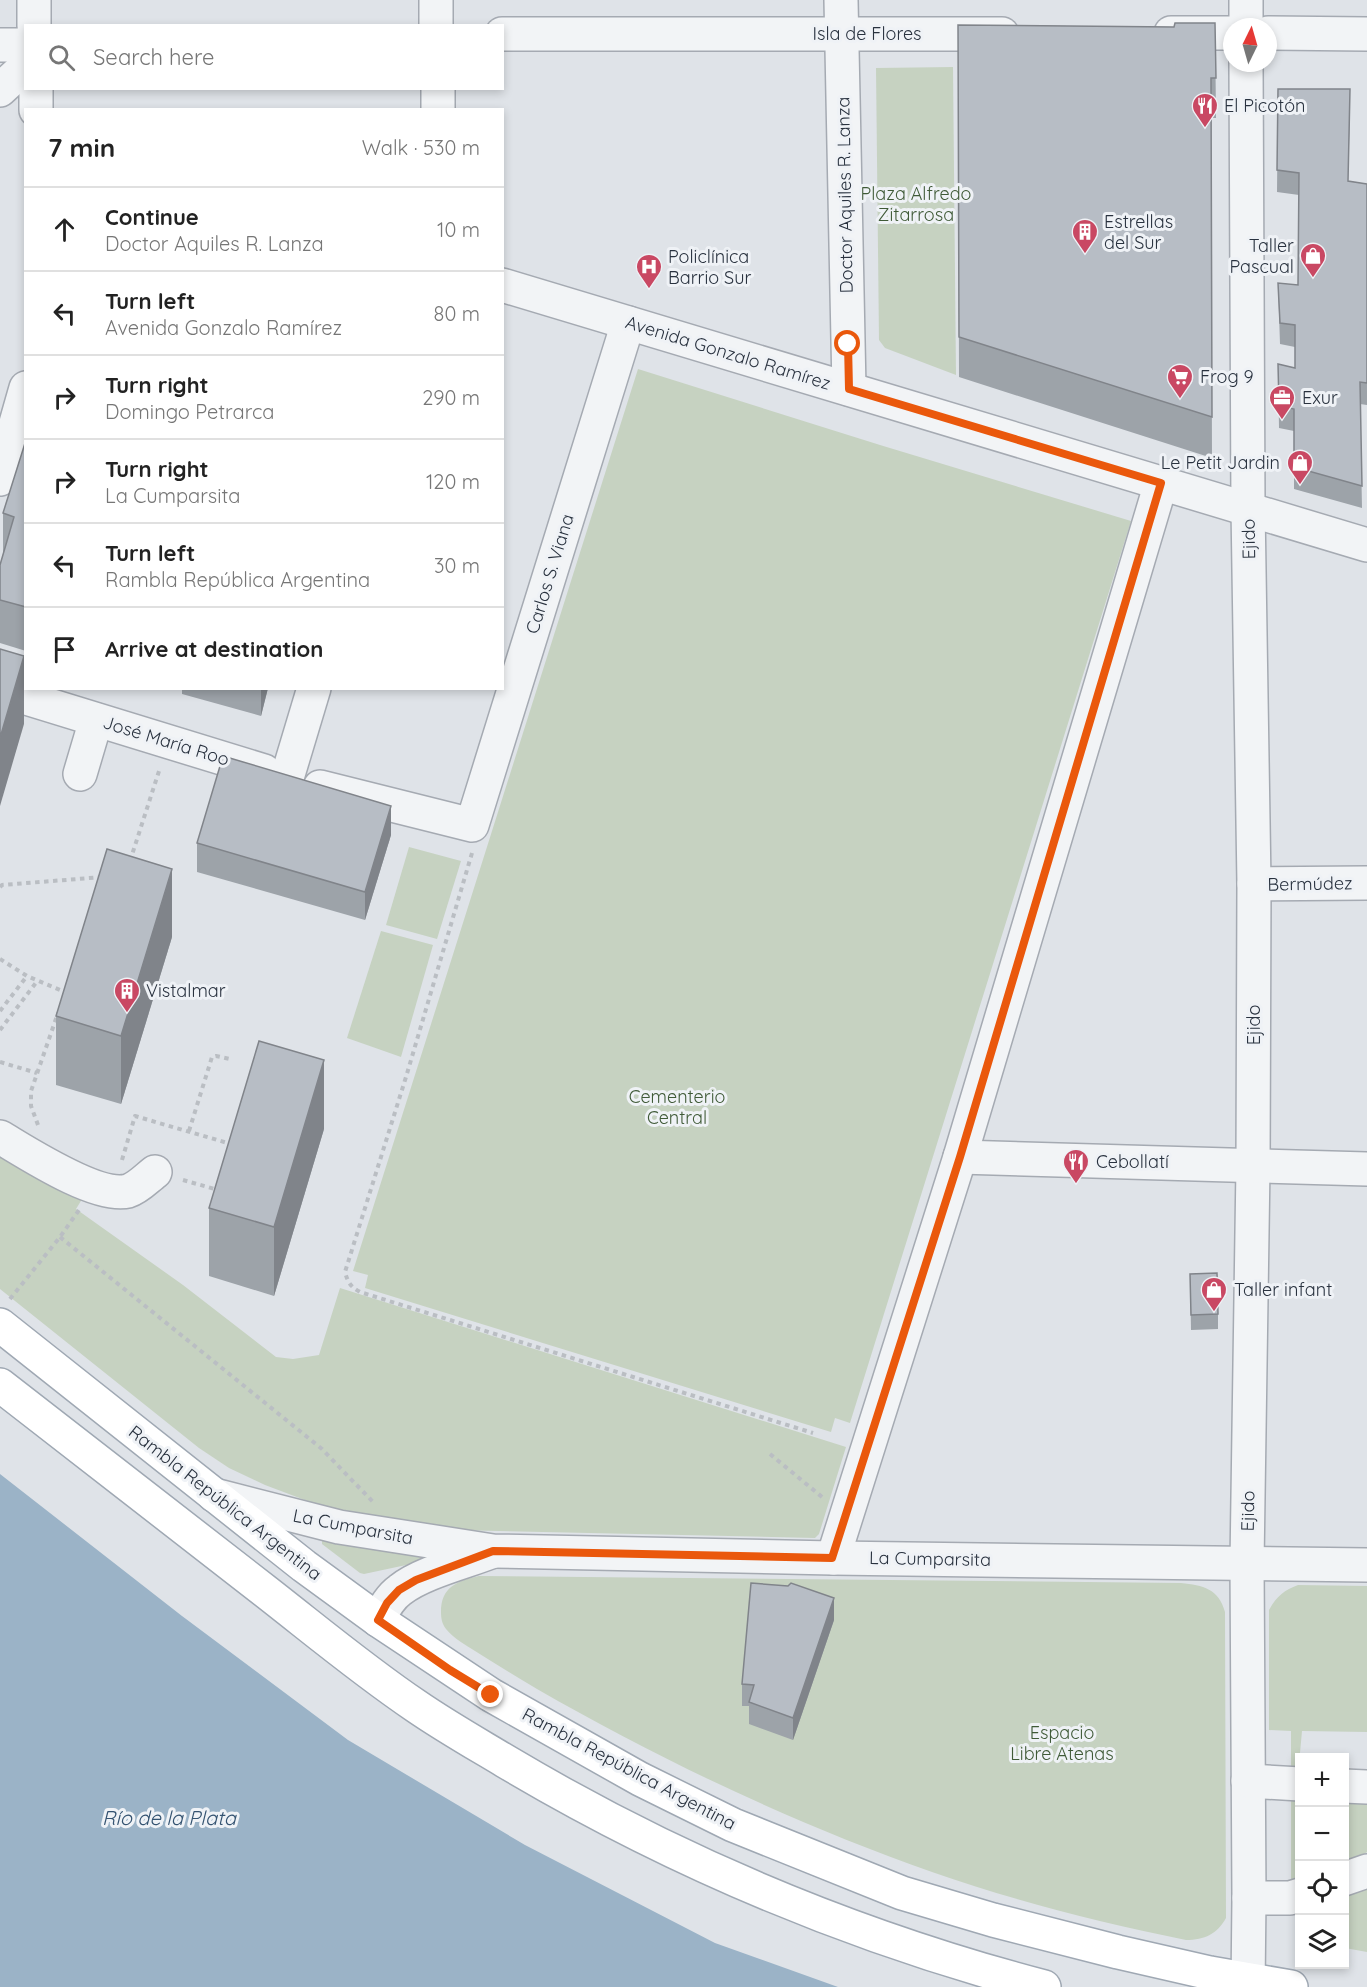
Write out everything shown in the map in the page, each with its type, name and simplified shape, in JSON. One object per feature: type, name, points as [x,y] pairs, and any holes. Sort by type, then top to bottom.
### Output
[{"type":"main road","name":"Rambla República Argentina","points":[[4,1313],[213,1495],[304,1566],[450,1670],[631,1773],[733,1825],[902,1893],[993,1920],[1118,1952],[1248,1983],[1291,1987]]},
{"type":"main road","points":[[0,1384],[415,1706],[534,1778],[616,1823],[758,1890],[880,1937],[1044,1987]]},
{"type":"street","points":[[34,0],[34,24]]},
{"type":"street","points":[[436,0],[436,24]]},
{"type":"street","name":"Doctor Aquiles R. Lanza","points":[[841,0],[849,389]]},
{"type":"street","points":[[1246,0],[1246,18]]},
{"type":"street","name":"Isla de Flores","points":[[504,34],[1029,33]]},
{"type":"street","points":[[1147,33],[1223,33]]},
{"type":"street","points":[[1277,33],[1367,34]]},
{"type":"street","points":[[0,45],[24,45]]},
{"type":"street","points":[[0,90],[24,68]]},
{"type":"street","name":"Ejido","points":[[1246,72],[1248,508],[1254,884],[1253,1166],[1247,1563],[1248,1983]]},
{"type":"street","points":[[36,90],[36,108]]},
{"type":"street","points":[[438,90],[438,108]]},
{"type":"street","name":"Avenida Gonzalo Ramírez","points":[[504,286],[1367,545]]},
{"type":"street","name":"Carlos S. Viana","points":[[472,825],[628,323]]},
{"type":"street","points":[[0,479],[24,395]]},
{"type":"street","points":[[832,1558],[960,1157],[1161,483]]},
{"type":"street","name":"José María Roo","points":[[0,690],[287,778],[472,825]]},
{"type":"street","points":[[287,778],[313,690]]},
{"type":"street","points":[[80,774],[96,720]]},
{"type":"street","name":"Bermúdez","points":[[1254,884],[1367,883]]},
{"type":"street","points":[[0,1137],[53,1168],[113,1192],[134,1189],[155,1172]]},
{"type":"street","points":[[960,1157],[1367,1169]]},
{"type":"street","name":"La Cumparsita","points":[[213,1495],[339,1527],[493,1551],[1367,1565]]},
{"type":"street","name":"La Cumparsita","points":[[378,1620],[387,1603],[399,1590],[416,1580],[493,1551]]},
{"type":"street","points":[[1248,1781],[1295,1784]]},
{"type":"street","points":[[1349,1786],[1367,1787]]},
{"type":"street","points":[[1349,1877],[1367,1871]]},
{"type":"street","points":[[1249,1898],[1295,1896]]},
{"type":"path","points":[[129,864],[168,742]]},
{"type":"path","points":[[472,825],[472,855],[403,1088],[345,1272],[347,1281],[360,1292],[813,1433]]},
{"type":"path","points":[[0,887],[114,876]]},
{"type":"path","points":[[0,959],[27,976],[66,991],[62,1001]]},
{"type":"path","points":[[0,1011],[27,976]]},
{"type":"path","points":[[0,1030],[38,980]]},
{"type":"path","points":[[43,1130],[36,1124],[30,1091],[58,1011]]},
{"type":"path","points":[[189,1131],[212,1057],[230,1059]]},
{"type":"path","points":[[0,1062],[37,1073]]},
{"type":"path","points":[[112,1161],[121,1163],[135,1116],[231,1144]]},
{"type":"path","points":[[229,1154],[234,1133]]},
{"type":"path","points":[[155,1172],[218,1191],[221,1181]]},
{"type":"path","points":[[4,1313],[60,1237],[322,1449],[377,1506]]},
{"type":"path","points":[[770,1454],[846,1516]]},
{"type":"green space","name":"Plaza Alfredo Zitarrosa","points":[[953,67],[956,375],[885,348],[879,340],[876,68]]},
{"type":"green space","name":"Cementerio Central","points":[[638,369],[1131,521],[850,1423],[835,1418],[831,1432],[365,1288],[368,1275],[353,1271]]},
{"type":"green space","points":[[409,847],[461,861],[437,939],[386,925]]},
{"type":"green space","points":[[381,931],[433,945],[401,1057],[347,1038]]},
{"type":"green space","points":[[0,1145],[87,1191],[76,1209],[183,1285],[276,1357],[293,1359],[319,1355],[340,1288],[846,1447],[819,1534],[815,1538],[454,1530],[342,1514],[265,1485],[229,1468],[199,1448],[0,1289]]},
{"type":"green space","points":[[322,1539],[439,1558],[364,1574],[322,1544]]},
{"type":"green space","name":"Espacio Libre Atenas","points":[[479,1576],[1181,1583],[1203,1587],[1219,1598],[1225,1612],[1226,1918],[1210,1935],[1186,1940],[1058,1910],[932,1872],[830,1833],[730,1790],[585,1716],[521,1680],[453,1636],[442,1621],[444,1597],[447,1591],[457,1583]]},
{"type":"green space","points":[[1298,1585],[1367,1586],[1367,1732],[1302,1731],[1300,1753],[1295,1753],[1295,1766],[1291,1766],[1291,1731],[1269,1730],[1269,1610],[1281,1594]]},
{"type":"green space","points":[[1291,1793],[1295,1793],[1295,1882],[1291,1883]]},
{"type":"green space","points":[[1349,1794],[1367,1796],[1367,1852],[1349,1862]]},
{"type":"green space","points":[[1367,1886],[1367,1952],[1349,1949],[1349,1891]]},
{"type":"water","name":"Río de la Plata","points":[[0,1474],[182,1616],[348,1740],[525,1845],[715,1943],[838,1987],[0,1987]]},
{"type":"building","name":"Estrellas del Sur","points":[[1175,23],[1215,23],[1216,78],[1211,78],[1212,417],[959,337],[958,25],[1174,27]]},
{"type":"building","points":[[1278,89],[1350,89],[1348,181],[1367,184],[1367,383],[1360,382],[1362,486],[1294,467],[1294,409],[1279,406],[1278,364],[1295,368],[1295,325],[1280,323],[1278,283],[1298,285],[1299,173],[1277,170]]},
{"type":"building","points":[[24,446],[24,606],[0,600],[0,565],[14,517],[3,513]]},
{"type":"building","points":[[0,649],[24,656],[0,738]]},
{"type":"building","points":[[223,756],[391,806],[365,892],[197,843]]},
{"type":"building","points":[[107,849],[172,869],[121,1036],[56,1016]]},
{"type":"building","points":[[259,1041],[324,1060],[274,1227],[209,1208]]},
{"type":"building","points":[[1217,1273],[1218,1314],[1191,1315],[1190,1274]]},
{"type":"building","points":[[751,1583],[788,1586],[791,1583],[834,1598],[793,1718],[749,1702],[754,1685],[742,1684]]},
{"type":"place","name":"El Picotón","points":[[1205,129]]},
{"type":"place","name":"Estrellas del Sur","points":[[1085,255]]},
{"type":"place","name":"Taller Pascual","points":[[1313,279]]},
{"type":"place","name":"Policlínica Barrio Sur","points":[[649,290]]},
{"type":"place","name":"Frog 9","points":[[1180,400]]},
{"type":"place","name":"Exur","points":[[1282,421]]},
{"type":"place","name":"Le Petit Jardin","points":[[1300,486]]},
{"type":"place","name":"Vistalmar","points":[[127,1014]]},
{"type":"place","name":"Cebollatí","points":[[1076,1185]]},
{"type":"place","name":"Taller infant","points":[[1214,1313]]},
{"type":"route","points":[[491,1695],[450,1670],[378,1620],[387,1603],[399,1590],[416,1580],[493,1551],[832,1558],[960,1157],[1161,483],[849,389],[848,344]]}]
